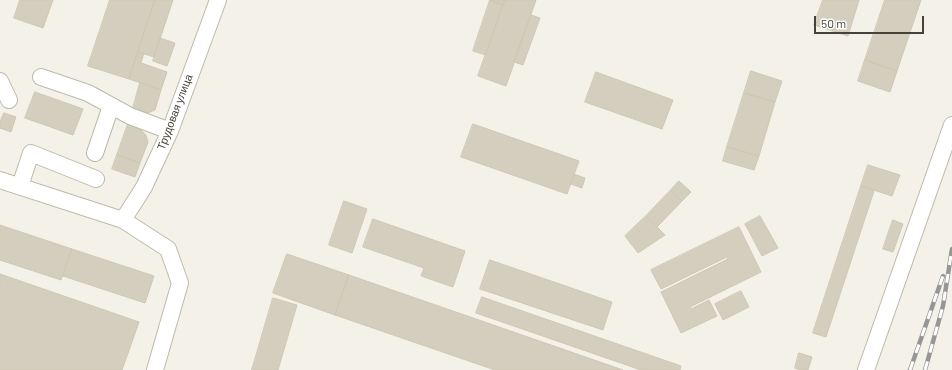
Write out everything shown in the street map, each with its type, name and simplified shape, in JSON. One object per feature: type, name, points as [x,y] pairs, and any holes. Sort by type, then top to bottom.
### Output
[{"type":"street","name":"Трудовая улица","points":[[123,220],[144,187],[170,131],[218,0]]},
{"type":"street","points":[[41,77],[88,93],[130,116],[170,131]]},
{"type":"street","points":[[0,81],[9,100]]},
{"type":"street","points":[[95,153],[111,106]]},
{"type":"street","points":[[866,370],[952,125]]},
{"type":"street","points":[[20,186],[31,153],[96,179]]},
{"type":"street","points":[[0,180],[123,220],[168,249],[180,283],[155,370]]},
{"type":"building","points":[[20,0],[53,0],[43,28],[14,18]]},
{"type":"building","points":[[110,0],[155,0],[129,79],[88,66]]},
{"type":"building","points":[[155,0],[173,0],[154,57],[138,52]]},
{"type":"building","points":[[490,0],[503,5],[486,55],[473,51]]},
{"type":"building","points":[[490,0],[505,0],[503,5]]},
{"type":"building","points":[[505,0],[536,0],[506,86],[478,76]]},
{"type":"building","points":[[823,0],[859,0],[848,36],[814,25]]},
{"type":"building","points":[[885,0],[921,0],[897,71],[865,60]]},
{"type":"building","points":[[531,15],[540,18],[523,65],[514,62]]},
{"type":"building","points":[[160,38],[175,43],[167,66],[153,61]]},
{"type":"building","points":[[138,52],[144,53],[141,63],[167,72],[161,90],[129,79]]},
{"type":"building","points":[[865,60],[897,71],[890,92],[858,81]]},
{"type":"building","points":[[751,71],[782,81],[775,102],[744,93]]},
{"type":"building","points":[[596,72],[673,100],[662,129],[585,102]]},
{"type":"building","points":[[140,83],[161,90],[155,110],[148,113],[133,108]]},
{"type":"building","points":[[35,92],[83,109],[73,135],[25,118]]},
{"type":"building","points":[[744,93],[775,102],[759,156],[727,147]]},
{"type":"building","points":[[4,113],[16,117],[11,132],[0,128],[0,122]]},
{"type":"building","points":[[128,124],[140,129],[146,135],[148,142],[140,163],[117,155]]},
{"type":"building","points":[[473,124],[579,161],[567,194],[461,157]]},
{"type":"building","points":[[727,147],[759,156],[754,170],[723,161]]},
{"type":"building","points":[[117,155],[140,163],[135,177],[112,169]]},
{"type":"building","points":[[868,165],[900,175],[892,196],[861,186]]},
{"type":"building","points":[[574,174],[585,178],[582,188],[571,184]]},
{"type":"building","points":[[679,181],[691,192],[682,201],[671,190]]},
{"type":"building","points":[[861,186],[874,191],[826,337],[813,333]]},
{"type":"building","points":[[671,190],[682,201],[657,227],[646,216]]},
{"type":"building","points":[[344,201],[367,209],[352,253],[329,245]]},
{"type":"building","points":[[646,216],[665,235],[638,253],[625,236]]},
{"type":"building","points":[[760,216],[778,248],[762,256],[745,224]]},
{"type":"building","points":[[373,219],[465,251],[453,287],[421,276],[424,268],[363,247]]},
{"type":"building","points":[[893,220],[903,224],[893,252],[883,249]]},
{"type":"building","points":[[0,225],[72,249],[61,280],[0,260]]},
{"type":"building","points":[[739,227],[761,272],[690,307],[691,309],[709,300],[717,316],[681,333],[661,292],[728,259],[727,257],[661,289],[651,270]]},
{"type":"building","points":[[72,249],[154,276],[145,303],[63,276]]},
{"type":"building","points":[[287,254],[349,275],[335,315],[273,293]]},
{"type":"building","points":[[490,260],[612,302],[603,330],[480,289]]},
{"type":"building","points":[[0,274],[139,322],[122,370],[0,370]]},
{"type":"building","points":[[349,275],[623,370],[495,370],[335,315]]},
{"type":"building","points":[[741,291],[749,307],[723,320],[715,304]]},
{"type":"building","points":[[482,297],[681,366],[680,370],[641,370],[476,313]]},
{"type":"building","points":[[273,298],[297,305],[278,370],[252,370]]},
{"type":"building","points":[[799,353],[812,357],[808,370],[795,368]]},
{"type":"railway","points":[[925,370],[943,306],[952,249]]},
{"type":"railway","points":[[910,370],[943,276]]}]
